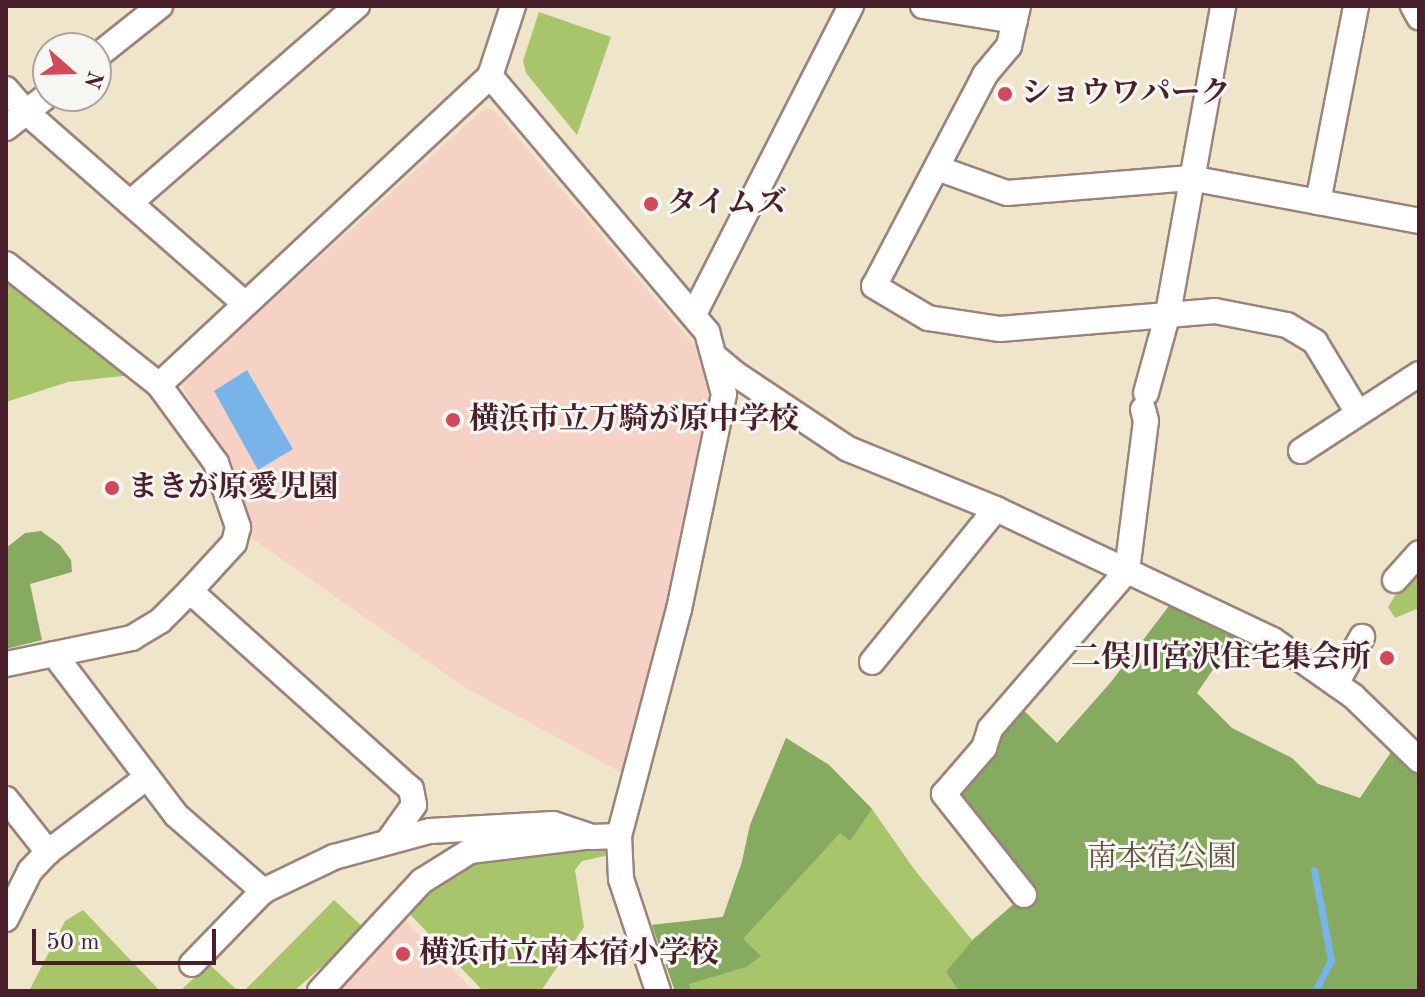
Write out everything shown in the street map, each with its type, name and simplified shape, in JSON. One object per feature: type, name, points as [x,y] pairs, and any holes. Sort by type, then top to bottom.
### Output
[{"type":"street","points":[[112,44],[160,6]]},
{"type":"street","points":[[130,203],[357,6]]},
{"type":"street","points":[[159,385],[490,76],[513,6]]},
{"type":"street","points":[[694,314],[851,6]]},
{"type":"street","points":[[923,6],[1016,13],[1009,46],[985,75],[874,286],[928,318],[1000,329],[1215,311],[1287,325],[1315,342],[1358,413]]},
{"type":"street","points":[[1024,895],[944,794],[984,748],[990,729],[1127,571],[1146,421],[1144,401],[1168,313],[1223,6]]},
{"type":"street","points":[[1318,202],[1356,6]]},
{"type":"street","points":[[1413,6],[1419,17]]},
{"type":"street","points":[[490,76],[669,291],[694,314],[707,332],[724,394],[679,609],[619,836],[621,879],[658,991]]},
{"type":"street","points":[[6,89],[26,112],[245,304]]},
{"type":"street","points":[[6,128],[32,107]]},
{"type":"street","points":[[937,168],[1007,193],[1190,178],[1419,221]]},
{"type":"street","points":[[6,664],[132,638],[160,621],[190,591],[234,543],[238,527],[216,463],[159,385],[8,269]]},
{"type":"street","points":[[714,356],[737,375],[848,449],[996,509],[1273,640],[1336,684],[1419,760]]},
{"type":"street","points":[[1301,451],[1419,374]]},
{"type":"street","points":[[872,662],[996,509]]},
{"type":"street","points":[[1395,580],[1419,553]]},
{"type":"street","points":[[190,591],[411,789],[414,805],[389,840]]},
{"type":"street","points":[[1336,684],[1362,637]]},
{"type":"street","points":[[54,654],[176,815],[263,891]]},
{"type":"street","points":[[6,919],[30,871],[48,852],[147,777]]},
{"type":"street","points":[[6,799],[48,852]]},
{"type":"street","points":[[192,964],[263,891],[334,857],[430,831],[553,824],[592,837]]},
{"type":"street","points":[[320,991],[422,881],[470,851],[619,836]]},
{"type":"shaded area","name":"横浜市立万騎が原中学校","points":[[485,108],[493,109],[706,359],[713,376],[689,519],[624,774],[466,688],[252,538],[221,458],[181,383]]},
{"type":"shaded area","name":"横浜市立南本宿小学校","points":[[402,917],[474,991],[333,991]]},
{"type":"green space","points":[[539,12],[611,37],[577,135],[526,73],[523,61]]},
{"type":"green space","points":[[8,282],[21,285],[132,375],[68,382],[6,402]]},
{"type":"green space","points":[[41,531],[60,545],[71,560],[72,572],[30,584],[42,640],[6,649],[6,548],[25,533]]},
{"type":"green space","points":[[1419,565],[1419,608],[1395,618],[1388,607],[1408,575]]},
{"type":"green space","name":"南本宿公園","points":[[1175,598],[1238,633],[1197,693],[1232,728],[1292,758],[1318,784],[1360,798],[1396,745],[1419,771],[1419,991],[959,991],[946,972],[972,941],[1032,888],[960,797],[964,784],[994,755],[1001,731],[1022,709],[1057,743],[1111,682]]},
{"type":"green space","name":"南本宿公園","points":[[1022,709],[1064,750],[1292,758],[1318,784],[1360,798],[1396,745],[1419,991],[675,991],[652,925],[723,917],[742,862],[750,825],[786,738],[829,765],[872,809],[914,869],[972,940],[1032,888],[964,784],[994,755],[1001,731]]},
{"type":"green space","points":[[786,738],[829,765],[872,809],[850,841],[840,833],[743,939],[761,956],[746,967],[689,984],[691,991],[675,991],[652,925],[723,917],[742,862],[750,825]]},
{"type":"green space","points":[[605,849],[605,856],[582,861],[575,870],[584,927],[541,991],[483,991],[407,911],[433,886],[475,860],[529,852]]},
{"type":"green space","points":[[334,900],[365,929],[294,991],[244,991]]},
{"type":"green space","points":[[83,910],[160,991],[29,991],[65,921]]},
{"type":"green space","points":[[209,964],[238,991],[180,991]]},
{"type":"water","points":[[247,370],[293,449],[258,470],[214,391]]},
{"type":"waterway","points":[[1314,870],[1331,960],[1315,991]]},
{"type":"place","name":"ショウワパーク","points":[[1005,94]]},
{"type":"place","name":"タイムズ","points":[[651,204]]},
{"type":"place","name":"横浜市立万騎が原中学校","points":[[453,420]]},
{"type":"place","name":"まきが原愛児園","points":[[112,488]]},
{"type":"place","name":"二俣川宮沢住宅集会所","points":[[1387,658]]},
{"type":"place","name":"横浜市立南本宿小学校","points":[[403,954]]}]
